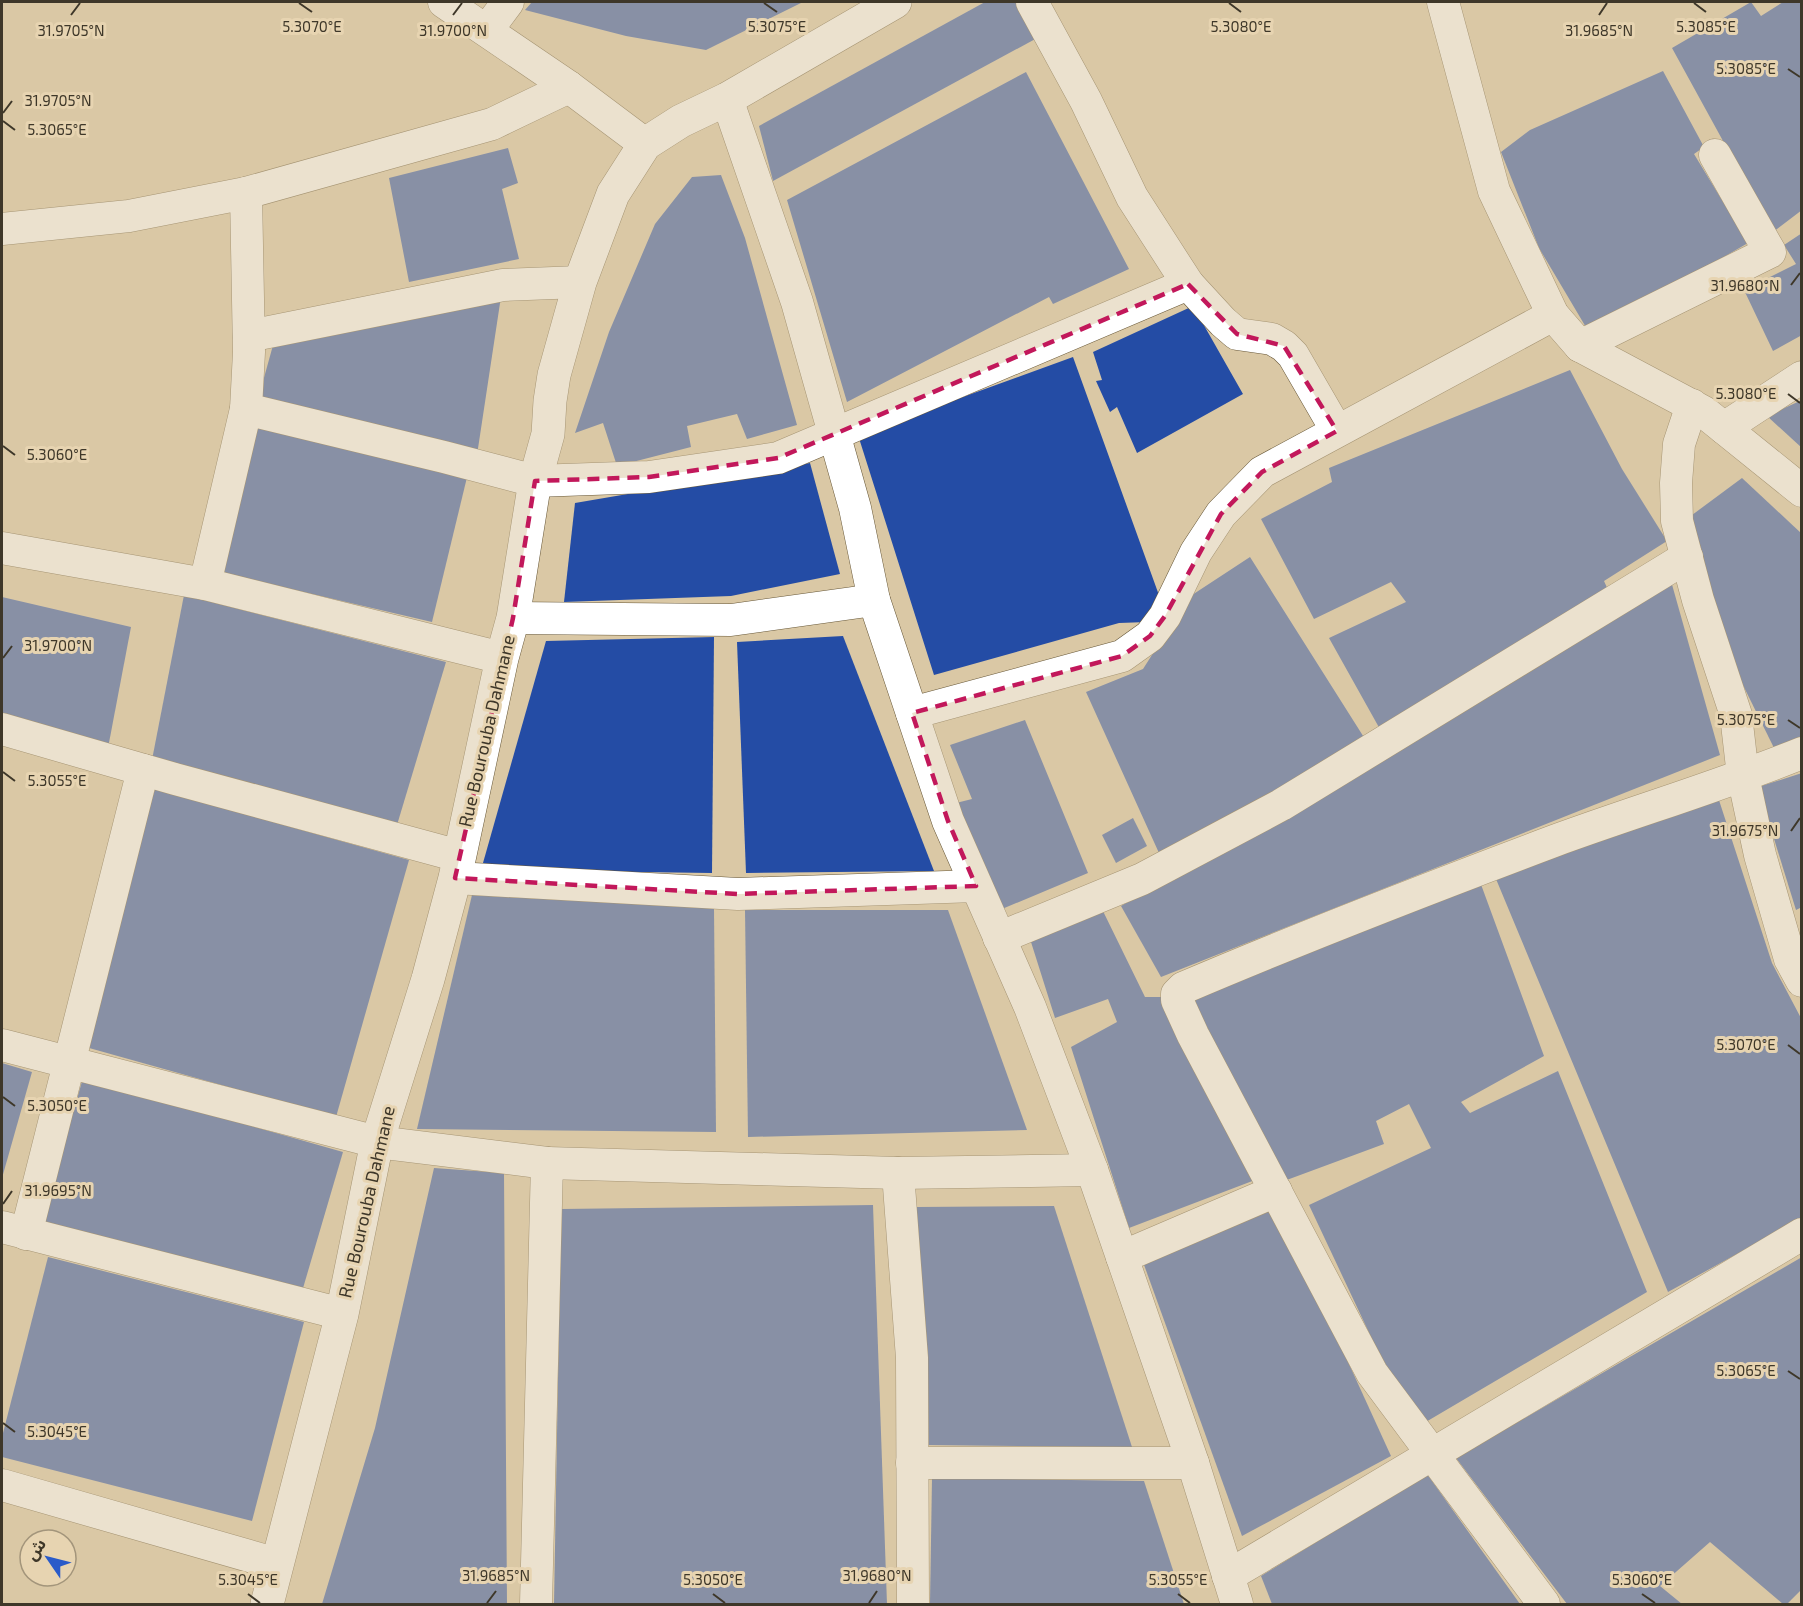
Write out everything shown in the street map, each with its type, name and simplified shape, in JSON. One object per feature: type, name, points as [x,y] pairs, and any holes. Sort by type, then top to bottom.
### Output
[{"type":"street","points":[[444,2],[569,87],[645,144]]},
{"type":"street","points":[[486,30],[508,2]]},
{"type":"street","name":"Rue Bourouba Dahmane","points":[[267,1605],[342,1314],[377,1142],[428,979],[457,867],[502,658],[513,618],[535,482],[548,434],[554,375],[580,282],[613,194],[645,144],[681,121],[727,99],[895,2]]},
{"type":"street","points":[[1032,2],[1086,101],[1132,197],[1188,284],[1237,334],[1272,339],[1284,346],[1293,355],[1337,431]]},
{"type":"street","points":[[1443,2],[1494,191],[1552,315],[1580,346],[1692,405],[1802,491]]},
{"type":"street","points":[[2,229],[129,216],[246,193],[492,124],[569,87]]},
{"type":"street","points":[[727,99],[798,302],[855,507],[874,600],[948,821],[1030,1007],[1092,1170],[1193,1463],[1233,1590],[1431,1453],[1802,1234]]},
{"type":"street","points":[[1580,346],[1770,252],[1715,155]]},
{"type":"street","points":[[205,584],[246,409],[249,336],[246,193]]},
{"type":"street","points":[[249,336],[503,285],[580,282]]},
{"type":"street","points":[[246,409],[444,457],[535,482],[649,477],[778,458],[1188,284]]},
{"type":"street","points":[[912,713],[1122,656],[1150,636],[1165,616],[1196,552],[1221,514],[1262,472],[1552,315]]},
{"type":"street","points":[[1724,428],[1802,377]]},
{"type":"street","points":[[1692,405],[1679,444],[1676,483],[1677,521],[1698,600],[1736,715],[1743,776],[1760,855],[1790,959],[1802,981]]},
{"type":"street","points":[[2,548],[205,584],[502,658]]},
{"type":"street","points":[[999,938],[1142,879],[1281,805],[1687,557]]},
{"type":"street","points":[[513,618],[731,620],[874,600]]},
{"type":"street","points":[[2,729],[457,867],[738,894],[976,886]]},
{"type":"street","points":[[1544,1605],[1372,1373],[1193,1035],[1177,999],[1177,994],[1183,987],[1378,908],[1556,841],[1802,753]]},
{"type":"street","points":[[143,770],[70,1062],[14,1231],[342,1314]]},
{"type":"street","points":[[2,1045],[377,1142],[547,1164],[898,1173],[1092,1170]]},
{"type":"street","points":[[536,1605],[547,1164]]},
{"type":"street","points":[[898,1173],[912,1358],[913,1605]]},
{"type":"street","points":[[1122,1257],[1276,1191]]},
{"type":"street","points":[[912,1463],[1193,1463]]},
{"type":"street","points":[[2,1485],[276,1564]]},
{"type":"highlighted area","points":[[1188,284],[1237,334],[1284,346],[1337,431],[1262,472],[1221,514],[1165,616],[1150,636],[1122,656],[912,713],[948,821],[976,886],[738,894],[455,878],[513,618],[535,481],[649,477],[778,458]]},
{"type":"building","points":[[532,2],[803,2],[706,50],[626,36],[525,10]]},
{"type":"building","points":[[985,2],[1016,2],[1039,37],[773,181],[759,126]]},
{"type":"building","points":[[1751,2],[1761,16],[1783,2],[1802,2],[1802,210],[1773,232],[1672,48]]},
{"type":"building","points":[[1663,71],[1704,147],[1694,154],[1748,243],[1590,334],[1539,248],[1501,152],[1530,130]]},
{"type":"building","points":[[1026,72],[1129,269],[1053,304],[1049,297],[847,402],[787,200]]},
{"type":"building","points":[[508,148],[518,183],[502,189],[519,259],[409,282],[389,178]]},
{"type":"building","points":[[721,175],[745,238],[797,425],[747,439],[737,414],[687,426],[691,447],[617,466],[603,423],[575,433],[609,332],[655,224],[692,177]]},
{"type":"building","points":[[1802,233],[1802,335],[1773,351],[1744,290],[1796,264],[1784,245]]},
{"type":"building","points":[[502,290],[477,455],[257,403],[275,338]]},
{"type":"building","points":[[1193,306],[1243,394],[1137,453],[1117,407],[1110,412],[1096,381],[1102,380],[1093,352]]},
{"type":"building","points":[[1073,357],[1160,598],[1147,622],[1119,623],[934,675],[858,435]]},
{"type":"building","points":[[1570,370],[1622,469],[1667,541],[1604,581],[1609,592],[1381,731],[1329,638],[1406,602],[1391,582],[1314,619],[1261,519],[1332,482],[1329,468]]},
{"type":"building","points":[[1802,400],[1802,448],[1767,416]]},
{"type":"building","points":[[246,422],[469,469],[432,622],[218,572]]},
{"type":"building","points":[[810,463],[840,574],[731,596],[564,602],[575,503]]},
{"type":"building","points":[[1742,478],[1802,534],[1802,738],[1775,750],[1736,671],[1688,518]]},
{"type":"building","points":[[1250,557],[1365,739],[1285,788],[1159,853],[1086,692],[1143,669],[1189,597]]},
{"type":"building","points":[[1671,581],[1720,755],[1161,977],[1121,906]]},
{"type":"building","points":[[184,595],[446,662],[394,835],[151,765]]},
{"type":"building","points":[[2,597],[131,627],[108,748],[2,719]]},
{"type":"building","points":[[843,636],[934,871],[746,873],[737,642]]},
{"type":"building","points":[[714,637],[712,873],[481,870],[546,641]]},
{"type":"building","points":[[1025,720],[1088,873],[1002,909],[956,803],[972,799],[950,745]]},
{"type":"building","points":[[1802,773],[1802,907],[1796,910],[1758,787]]},
{"type":"building","points":[[155,789],[409,860],[336,1117],[82,1046]]},
{"type":"building","points":[[1717,794],[1772,963],[1802,1020],[1802,1218],[1668,1292],[1496,879]]},
{"type":"building","points":[[1133,818],[1147,846],[1116,863],[1102,835]]},
{"type":"building","points":[[1479,879],[1544,1056],[1461,1102],[1470,1113],[1558,1071],[1647,1292],[1419,1426],[1372,1339],[1309,1205],[1431,1148],[1409,1104],[1376,1121],[1384,1144],[1284,1181],[1186,1004],[1193,989]]},
{"type":"building","points":[[472,895],[714,908],[716,1132],[417,1129]]},
{"type":"building","points":[[1101,907],[1145,997],[1165,997],[1255,1180],[1129,1228],[1071,1047],[1117,1022],[1108,999],[1055,1018],[1031,942]]},
{"type":"building","points":[[745,910],[948,910],[1027,1130],[748,1137]]},
{"type":"building","points":[[2,1063],[32,1072],[2,1178]]},
{"type":"building","points":[[83,1078],[343,1152],[301,1295],[42,1221]]},
{"type":"building","points":[[434,1168],[504,1173],[507,1604],[322,1604],[375,1428]]},
{"type":"building","points":[[1275,1202],[1391,1456],[1242,1536],[1143,1262]]},
{"type":"building","points":[[873,1205],[887,1604],[554,1604],[561,1209]]},
{"type":"building","points":[[1054,1206],[1132,1447],[924,1445],[916,1207]]},
{"type":"building","points":[[48,1257],[304,1322],[252,1521],[2,1457],[2,1437]]},
{"type":"building","points":[[1802,1257],[1802,1589],[1787,1604],[1783,1604],[1710,1542],[1660,1586],[1682,1604],[1567,1604],[1456,1458]]},
{"type":"building","points":[[1427,1474],[1520,1604],[1272,1604],[1261,1576]]},
{"type":"building","points":[[932,1478],[1144,1481],[1184,1604],[930,1604]]}]
